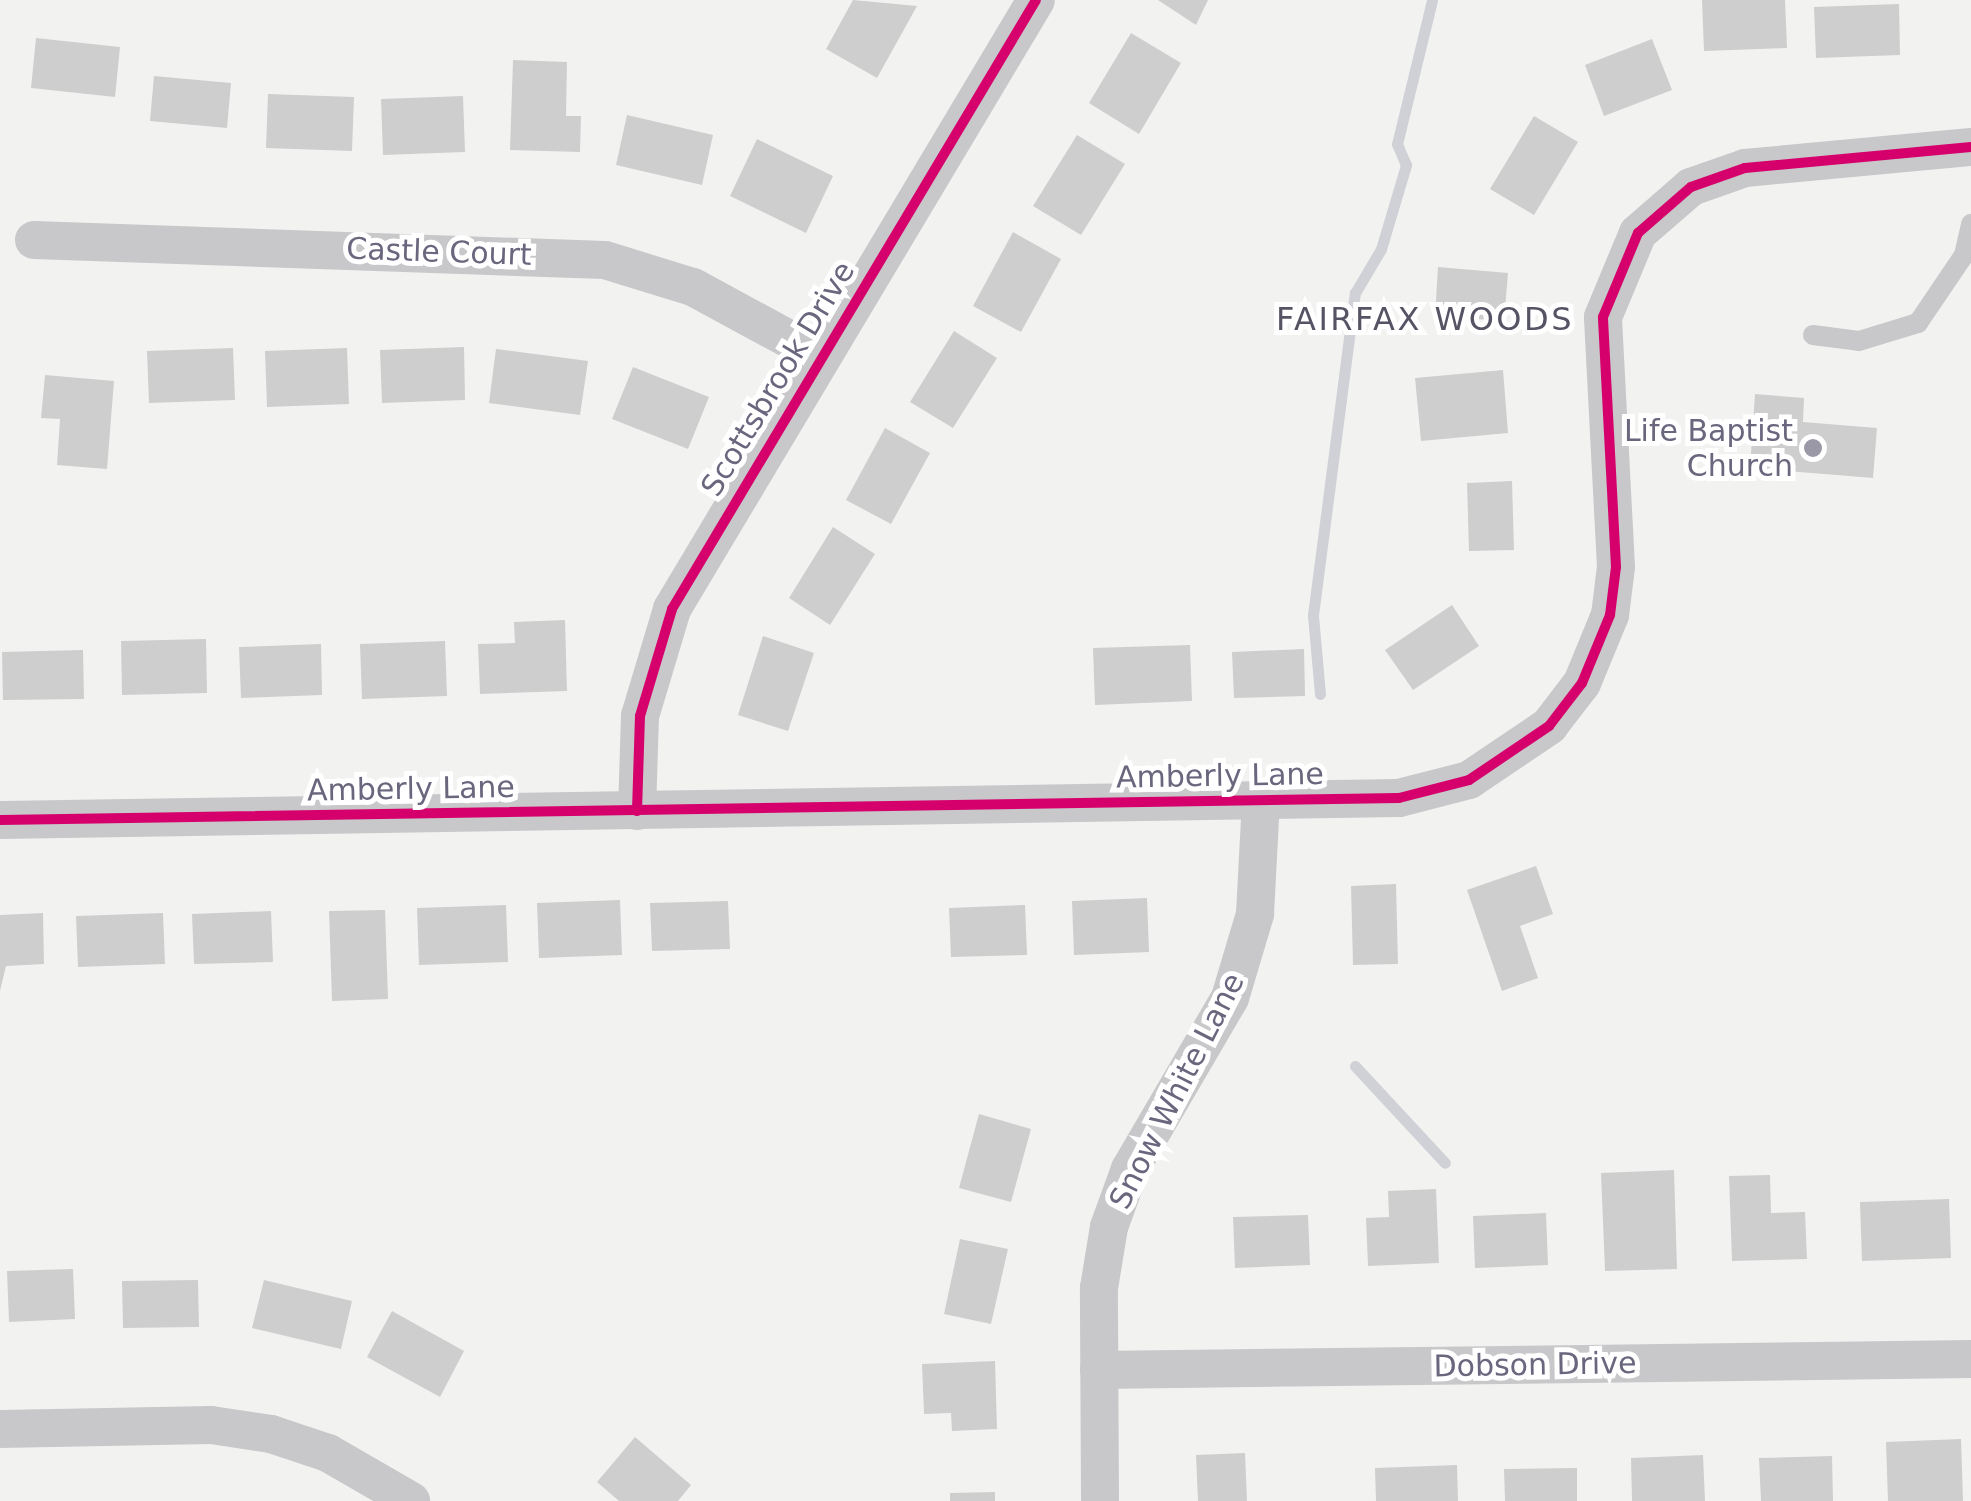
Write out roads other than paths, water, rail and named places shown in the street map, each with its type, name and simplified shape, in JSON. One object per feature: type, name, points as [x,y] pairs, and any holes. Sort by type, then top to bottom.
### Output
[{"type":"street","name":"Scottsbrook Drive","points":[[637,811],[640,716],[672,609],[1036,0]]},
{"type":"street","name":"Amberly Lane","points":[[0,820],[1399,798],[1470,780],[1524,747],[1582,683],[1610,615],[1616,567],[1603,318],[1615,272],[1654,215],[1691,187],[1745,168],[1971,146]]},
{"type":"street","name":"Castle Court","points":[[34,240],[606,260],[693,287],[822,357]]},
{"type":"street","name":"Snow White Lane","points":[[1100,1501],[1099,1370],[1109,1227],[1130,1168],[1230,998],[1255,914],[1261,801]]},
{"type":"street","name":"Dobson Drive","points":[[1099,1370],[1971,1359]]},
{"type":"street","points":[[0,1429],[211,1425],[271,1434],[328,1453],[410,1501]]},
{"type":"lane","points":[[1813,335],[1858,341],[1918,323],[1933,312],[1971,224]]},
{"type":"waterway","points":[[1320,694],[1313,615],[1355,293],[1381,249],[1406,165],[1397,144],[1432,0]]},
{"type":"waterway","points":[[1355,1066],[1445,1163]]},
{"type":"place","name":"Life Baptist Church","points":[[1813,448]]},
{"type":"district","name":"FAIRFAX WOODS","points":[[1425,319]]}]
